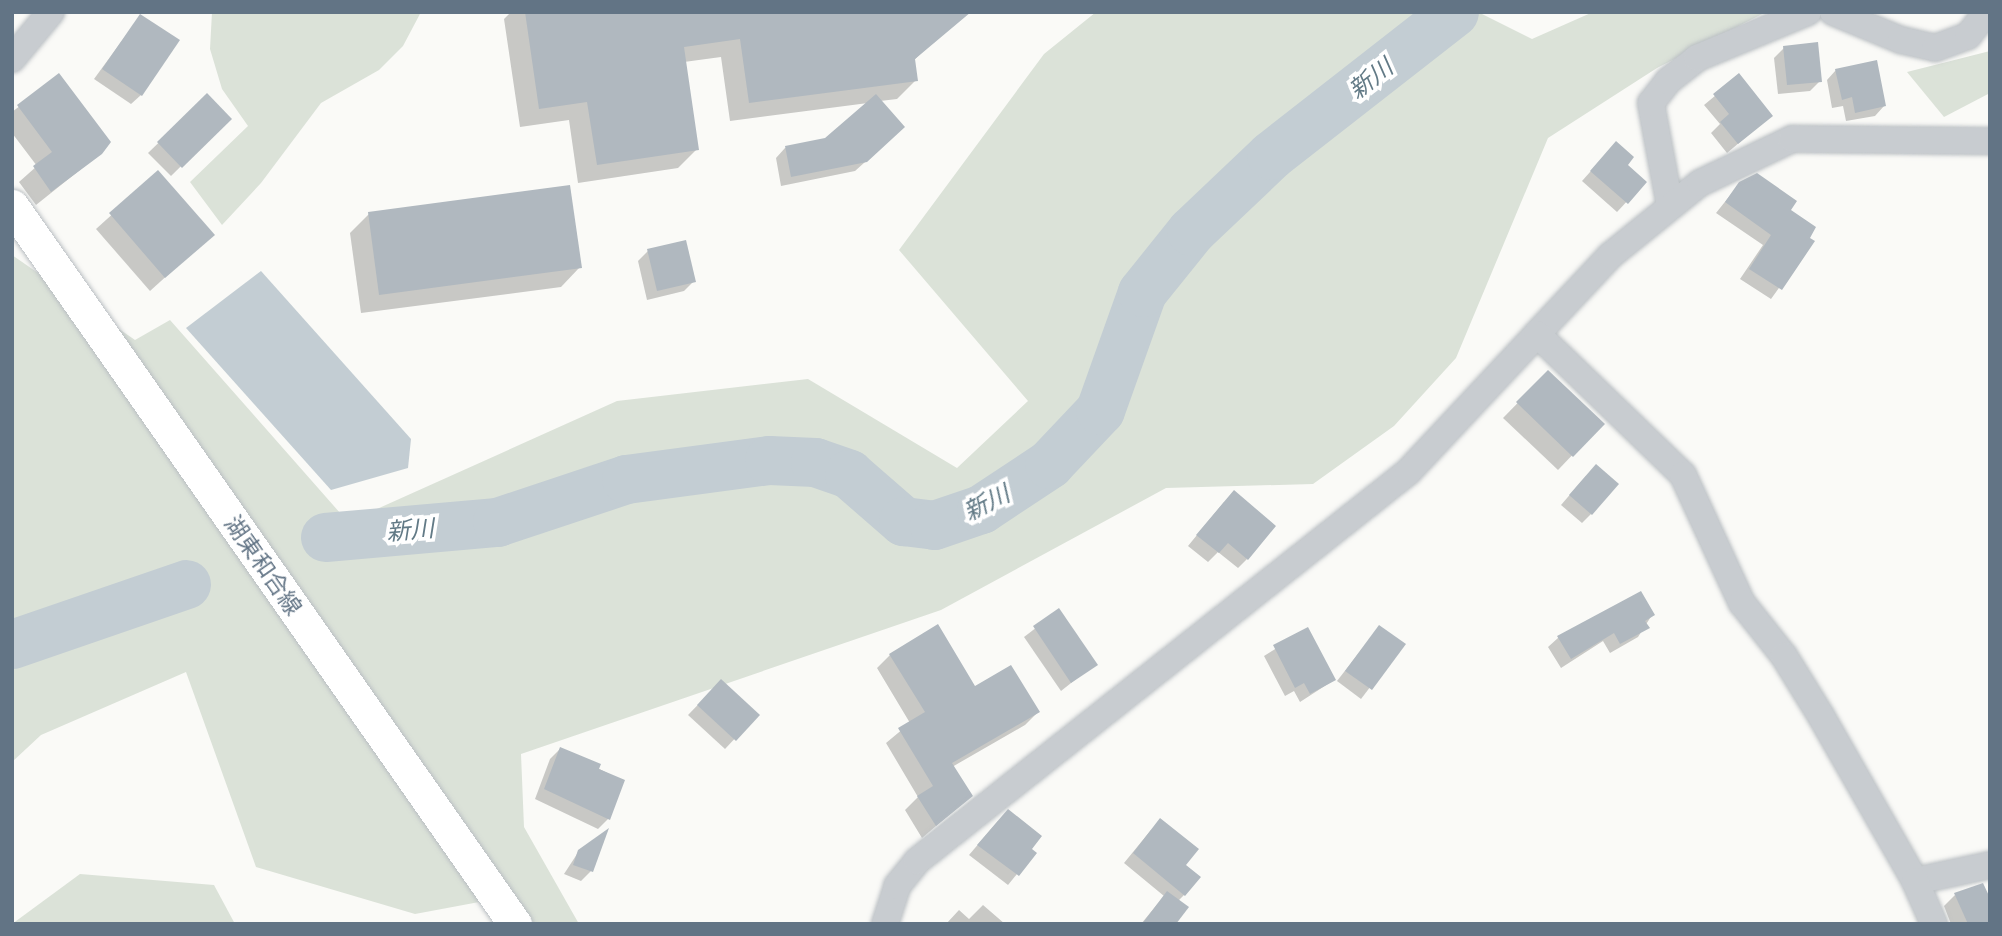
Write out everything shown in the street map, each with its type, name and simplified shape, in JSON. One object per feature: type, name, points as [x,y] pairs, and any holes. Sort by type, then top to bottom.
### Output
[{"type":"main road","name":"湖東和合線","points":[[12,206],[515,924]]},
{"type":"street","points":[[12,59],[51,12]]},
{"type":"street","points":[[1670,206],[1651,103],[1668,81],[1697,58],[1808,12]]},
{"type":"street","points":[[1833,12],[1901,40],[1936,48],[1968,36],[1987,12]]},
{"type":"street","points":[[885,924],[897,886],[918,861],[1408,472],[1611,255],[1700,183],[1792,139],[1988,144]]},
{"type":"street","points":[[1537,334],[1683,475],[1742,603],[1784,656],[1915,881],[1934,924]]},
{"type":"street","points":[[1915,881],[1990,865]]},
{"type":"shaded area","points":[[212,12],[421,12],[403,46],[379,70],[321,103],[261,183],[222,225],[190,182],[248,126],[222,89],[210,49]]},
{"type":"shaded area","points":[[1096,12],[1478,12],[1532,39],[1593,12],[1766,12],[1657,68],[1548,138],[1456,358],[1394,426],[1313,484],[1166,488],[941,610],[521,754],[524,827],[579,924],[531,924],[511,896],[415,914],[256,867],[186,672],[41,735],[12,762],[12,255],[135,340],[170,320],[348,522],[617,401],[808,379],[957,468],[1028,401],[899,250],[1044,54]]},
{"type":"shaded area","points":[[1990,51],[1990,93],[1944,117],[1907,72]]},
{"type":"shaded area","points":[[261,271],[411,439],[408,468],[331,490],[186,328]]},
{"type":"shaded area","points":[[80,874],[214,885],[235,924],[12,924]]},
{"type":"building","points":[[525,12],[971,12],[915,59],[918,81],[749,103],[740,39],[684,47],[699,150],[597,165],[587,102],[539,109]]},
{"type":"building","points":[[140,14],[180,40],[142,96],[102,69]]},
{"type":"building","points":[[1818,42],[1822,82],[1787,85],[1783,46]]},
{"type":"building","points":[[1877,60],[1886,106],[1855,113],[1852,97],[1842,100],[1835,69]]},
{"type":"building","points":[[59,73],[111,142],[102,154],[51,192],[33,166],[52,152],[17,105]]},
{"type":"building","points":[[1739,73],[1773,116],[1738,144],[1720,122],[1729,114],[1713,94]]},
{"type":"building","points":[[207,93],[232,119],[182,168],[157,142]]},
{"type":"building","points":[[876,94],[905,127],[867,162],[791,177],[785,146],[825,138]]},
{"type":"building","points":[[1616,141],[1634,157],[1628,165],[1647,182],[1628,204],[1590,171]]},
{"type":"building","points":[[158,170],[215,235],[165,278],[109,213]]},
{"type":"building","points":[[1757,173],[1797,201],[1791,210],[1816,227],[1810,238],[1815,241],[1782,290],[1749,269],[1771,235],[1725,202],[1739,182]]},
{"type":"building","points":[[570,185],[582,268],[379,295],[368,212]]},
{"type":"building","points":[[686,240],[696,282],[657,291],[647,249]]},
{"type":"building","points":[[1548,370],[1605,424],[1573,457],[1516,402]]},
{"type":"building","points":[[1596,464],[1619,484],[1592,515],[1569,495]]},
{"type":"building","points":[[1234,490],[1276,526],[1248,560],[1228,543],[1219,553],[1196,535]]},
{"type":"building","points":[[1641,591],[1655,615],[1645,621],[1650,628],[1620,644],[1614,633],[1571,659],[1557,636]]},
{"type":"building","points":[[1059,608],[1098,665],[1071,683],[1033,626]]},
{"type":"building","points":[[938,624],[975,686],[1011,665],[1040,712],[952,763],[973,796],[936,826],[917,796],[933,786],[898,728],[925,712],[889,654]]},
{"type":"building","points":[[1379,625],[1406,644],[1372,690],[1345,671]]},
{"type":"building","points":[[1308,627],[1336,680],[1310,694],[1304,683],[1295,688],[1273,645]]},
{"type":"building","points":[[721,679],[760,715],[736,741],[697,705]]},
{"type":"building","points":[[560,747],[601,764],[599,769],[625,780],[610,820],[544,789]]},
{"type":"building","points":[[1008,809],[1042,836],[1032,849],[1037,853],[1019,876],[977,845]]},
{"type":"building","points":[[1160,818],[1199,849],[1186,865],[1201,877],[1185,896],[1133,853]]},
{"type":"building","points":[[609,828],[593,872],[573,865],[578,850]]},
{"type":"building","points":[[1983,883],[1990,898],[1990,924],[1968,924],[1954,893]]},
{"type":"building","points":[[1167,891],[1189,907],[1176,924],[1142,924]]},
{"type":"waterway","name":"新川","points":[[325,537],[497,522],[626,479],[769,460],[815,462],[849,474],[903,521],[934,525],[981,509],[1049,464],[1100,410],[1142,292],[1191,231],[1271,155],[1454,12]]},
{"type":"waterway","name":"新川","points":[[12,644],[186,584]]}]
